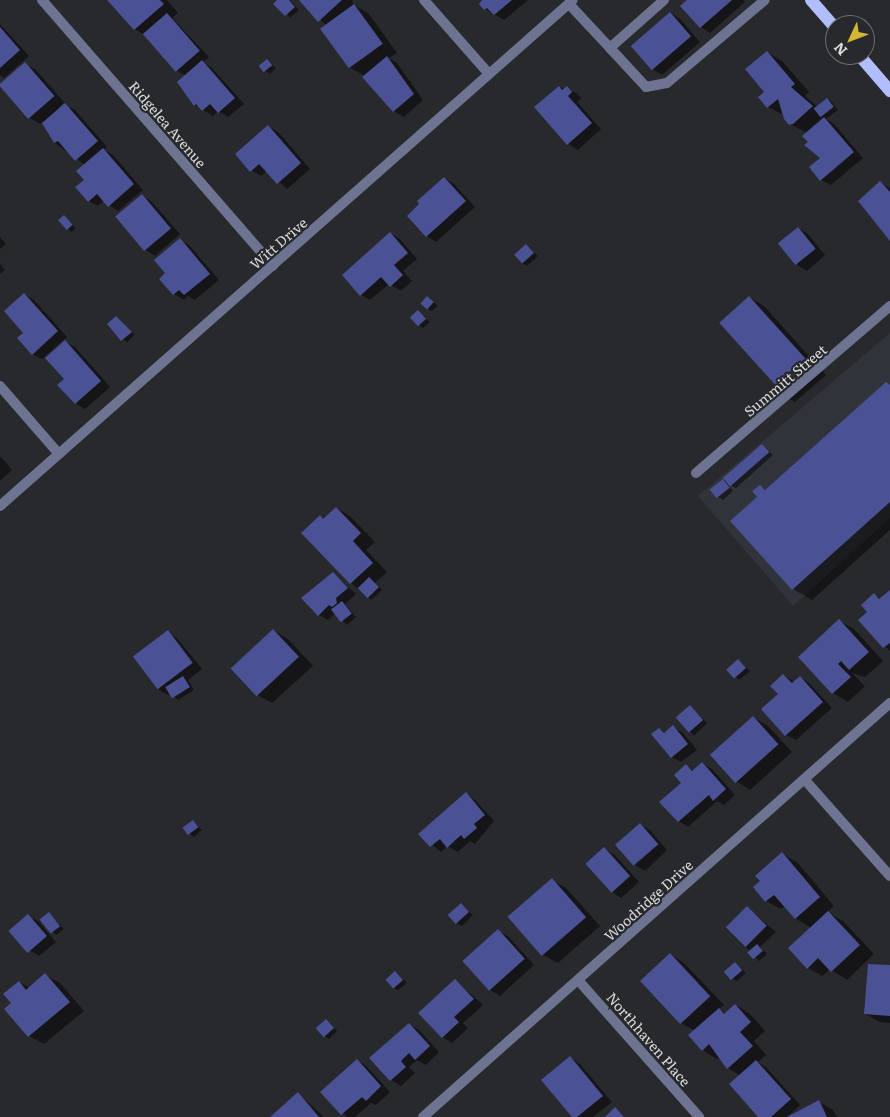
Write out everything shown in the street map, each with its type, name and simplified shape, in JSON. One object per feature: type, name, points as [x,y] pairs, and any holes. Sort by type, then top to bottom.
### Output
[{"type":"main road","points":[[811,0],[825,16]]},
{"type":"main road","points":[[868,65],[890,91]]},
{"type":"street","name":"Ridgelea Avenue","points":[[42,0],[272,266]]},
{"type":"street","points":[[424,0],[489,74]]},
{"type":"street","points":[[610,48],[664,0]]},
{"type":"street","points":[[571,2],[646,87],[659,86],[765,0]]},
{"type":"street","name":"Witt Drive","points":[[0,506],[571,2]]},
{"type":"street","name":"Summitt Street","points":[[696,473],[890,306]]},
{"type":"street","points":[[0,386],[59,454]]},
{"type":"street","name":"Woodridge Drive","points":[[423,1117],[890,703]]},
{"type":"street","points":[[805,780],[890,876]]},
{"type":"street","name":"Northhaven Place","points":[[578,980],[700,1117]]},
{"type":"shaded area","points":[[890,333],[890,518],[793,606],[698,496]]},
{"type":"building","points":[[107,0],[160,0],[164,4],[134,30]]},
{"type":"building","points":[[277,0],[289,0],[295,7],[285,16],[273,4]]},
{"type":"building","points":[[299,0],[342,0],[318,22]]},
{"type":"building","points":[[482,0],[512,0],[494,15],[487,8],[484,10],[479,4]]},
{"type":"building","points":[[687,0],[732,0],[700,28],[680,6]]},
{"type":"building","points":[[354,4],[383,44],[349,68],[320,29]]},
{"type":"building","points":[[670,12],[691,36],[652,70],[631,46]]},
{"type":"building","points":[[167,13],[200,51],[176,72],[143,34]]},
{"type":"building","points":[[0,27],[20,50],[0,68]]},
{"type":"building","points":[[767,51],[795,84],[791,87],[813,106],[793,124],[789,125],[784,119],[778,99],[767,108],[758,97],[764,92],[745,69]]},
{"type":"building","points":[[387,56],[414,94],[393,112],[362,77]]},
{"type":"building","points":[[267,59],[272,65],[264,72],[259,66]]},
{"type":"building","points":[[202,60],[235,98],[218,113],[210,104],[202,111],[196,104],[194,106],[177,82]]},
{"type":"building","points":[[25,62],[55,96],[28,119],[0,87],[0,84]]},
{"type":"building","points":[[559,86],[562,90],[567,86],[572,92],[568,96],[592,123],[567,145],[534,107]]},
{"type":"building","points":[[827,98],[834,107],[820,117],[814,108]]},
{"type":"building","points":[[65,103],[98,141],[75,161],[58,141],[54,143],[42,123]]},
{"type":"building","points":[[824,117],[854,152],[820,181],[809,167],[820,158],[804,145],[808,142],[802,136]]},
{"type":"building","points":[[268,125],[301,163],[277,184],[259,164],[250,172],[235,154]]},
{"type":"building","points":[[103,148],[134,184],[108,207],[97,194],[88,202],[75,187],[84,180],[76,171]]},
{"type":"building","points":[[444,177],[466,201],[426,237],[407,216],[419,204],[417,201]]},
{"type":"building","points":[[880,181],[890,192],[890,241],[858,201]]},
{"type":"building","points":[[142,194],[171,228],[144,251],[115,216]]},
{"type":"building","points":[[64,215],[73,225],[67,230],[58,220]]},
{"type":"building","points":[[798,227],[816,249],[795,265],[778,243]]},
{"type":"building","points":[[390,232],[408,253],[394,265],[403,275],[390,287],[381,277],[360,296],[342,275]]},
{"type":"building","points":[[180,238],[210,274],[184,295],[179,290],[173,295],[159,279],[165,273],[154,260]]},
{"type":"building","points":[[526,244],[534,253],[522,264],[514,255]]},
{"type":"building","points":[[24,293],[58,331],[32,355],[17,338],[23,333],[4,311]]},
{"type":"building","points":[[427,296],[434,302],[427,309],[420,304]]},
{"type":"building","points":[[749,296],[812,366],[782,393],[719,323]]},
{"type":"building","points":[[418,310],[426,319],[418,326],[410,317]]},
{"type":"building","points":[[116,316],[132,332],[121,341],[107,324]]},
{"type":"building","points":[[65,340],[101,381],[75,404],[57,385],[64,379],[45,358]]},
{"type":"building","points":[[886,382],[890,385],[890,502],[792,590],[730,521],[757,497],[752,491],[760,485],[765,490]]},
{"type":"building","points":[[762,444],[769,452],[730,486],[723,478]]},
{"type":"building","points":[[723,479],[730,488],[716,498],[710,489]]},
{"type":"building","points":[[336,507],[361,533],[353,541],[373,563],[350,584],[301,533],[320,515],[323,519]]},
{"type":"building","points":[[333,572],[348,588],[336,598],[337,603],[332,607],[329,605],[318,616],[301,598]]},
{"type":"building","points":[[369,577],[379,587],[368,598],[358,588]]},
{"type":"building","points":[[890,590],[890,643],[883,648],[858,620],[867,612],[861,605],[874,593],[879,599]]},
{"type":"building","points":[[342,601],[352,614],[341,622],[331,610]]},
{"type":"building","points":[[839,619],[869,652],[849,670],[841,661],[838,664],[851,677],[832,694],[798,657]]},
{"type":"building","points":[[273,629],[299,657],[256,696],[231,669]]},
{"type":"building","points":[[168,630],[193,663],[158,689],[133,656]]},
{"type":"building","points":[[738,659],[746,668],[734,679],[726,670]]},
{"type":"building","points":[[783,674],[792,683],[800,676],[823,702],[785,736],[761,709],[778,694],[770,686]]},
{"type":"building","points":[[183,676],[190,687],[172,698],[165,687]]},
{"type":"building","points":[[690,705],[703,720],[689,733],[676,717]]},
{"type":"building","points":[[753,716],[778,744],[735,783],[710,755]]},
{"type":"building","points":[[673,725],[688,744],[671,758],[651,734],[659,728],[664,733]]},
{"type":"building","points":[[702,762],[726,789],[713,801],[709,795],[678,822],[659,802],[681,783],[674,775],[686,764],[692,771]]},
{"type":"building","points":[[466,792],[485,815],[474,824],[477,828],[464,839],[461,835],[447,848],[440,839],[430,847],[418,834]]},
{"type":"building","points":[[193,820],[198,827],[188,835],[182,828]]},
{"type":"building","points":[[640,823],[658,844],[633,866],[615,845]]},
{"type":"building","points":[[604,847],[630,876],[612,893],[585,864]]},
{"type":"building","points":[[782,852],[820,897],[795,919],[774,895],[765,902],[753,887],[760,881],[755,876]]},
{"type":"building","points":[[552,878],[586,917],[542,956],[507,917]]},
{"type":"building","points":[[461,903],[469,912],[456,924],[448,915]]},
{"type":"building","points":[[747,906],[767,926],[746,947],[726,927]]},
{"type":"building","points":[[828,911],[860,945],[831,972],[818,958],[807,969],[788,948]]},
{"type":"building","points":[[49,912],[60,926],[51,934],[40,919]]},
{"type":"building","points":[[28,914],[47,936],[27,953],[8,931]]},
{"type":"building","points":[[498,929],[525,959],[489,991],[462,961]]},
{"type":"building","points":[[757,944],[763,951],[753,959],[747,953]]},
{"type":"building","points":[[670,953],[710,996],[680,1024],[640,981]]},
{"type":"building","points":[[735,962],[742,970],[731,980],[724,972]]},
{"type":"building","points":[[868,964],[890,965],[890,1016],[864,1014]]},
{"type":"building","points":[[395,971],[403,980],[393,989],[385,980]]},
{"type":"building","points":[[45,973],[70,1002],[28,1037],[4,1009],[11,1003],[3,994],[19,981],[26,990]]},
{"type":"building","points":[[455,979],[474,999],[454,1017],[459,1022],[442,1038],[418,1013]]},
{"type":"building","points":[[735,1004],[751,1022],[740,1032],[753,1046],[727,1069],[709,1044],[702,1051],[688,1035],[719,1008],[724,1014]]},
{"type":"building","points":[[326,1019],[334,1028],[324,1037],[316,1028]]},
{"type":"building","points":[[409,1023],[430,1046],[415,1060],[409,1053],[401,1061],[406,1067],[390,1081],[369,1058]]},
{"type":"building","points":[[570,1056],[603,1096],[577,1117],[572,1117],[541,1080]]},
{"type":"building","points":[[357,1059],[381,1086],[366,1101],[362,1097],[341,1115],[320,1092]]},
{"type":"building","points":[[756,1060],[791,1099],[771,1117],[758,1117],[729,1084]]},
{"type":"building","points":[[298,1092],[319,1117],[270,1117]]},
{"type":"building","points":[[819,1100],[827,1117],[787,1117]]},
{"type":"building","points":[[615,1107],[624,1117],[605,1117]]}]
